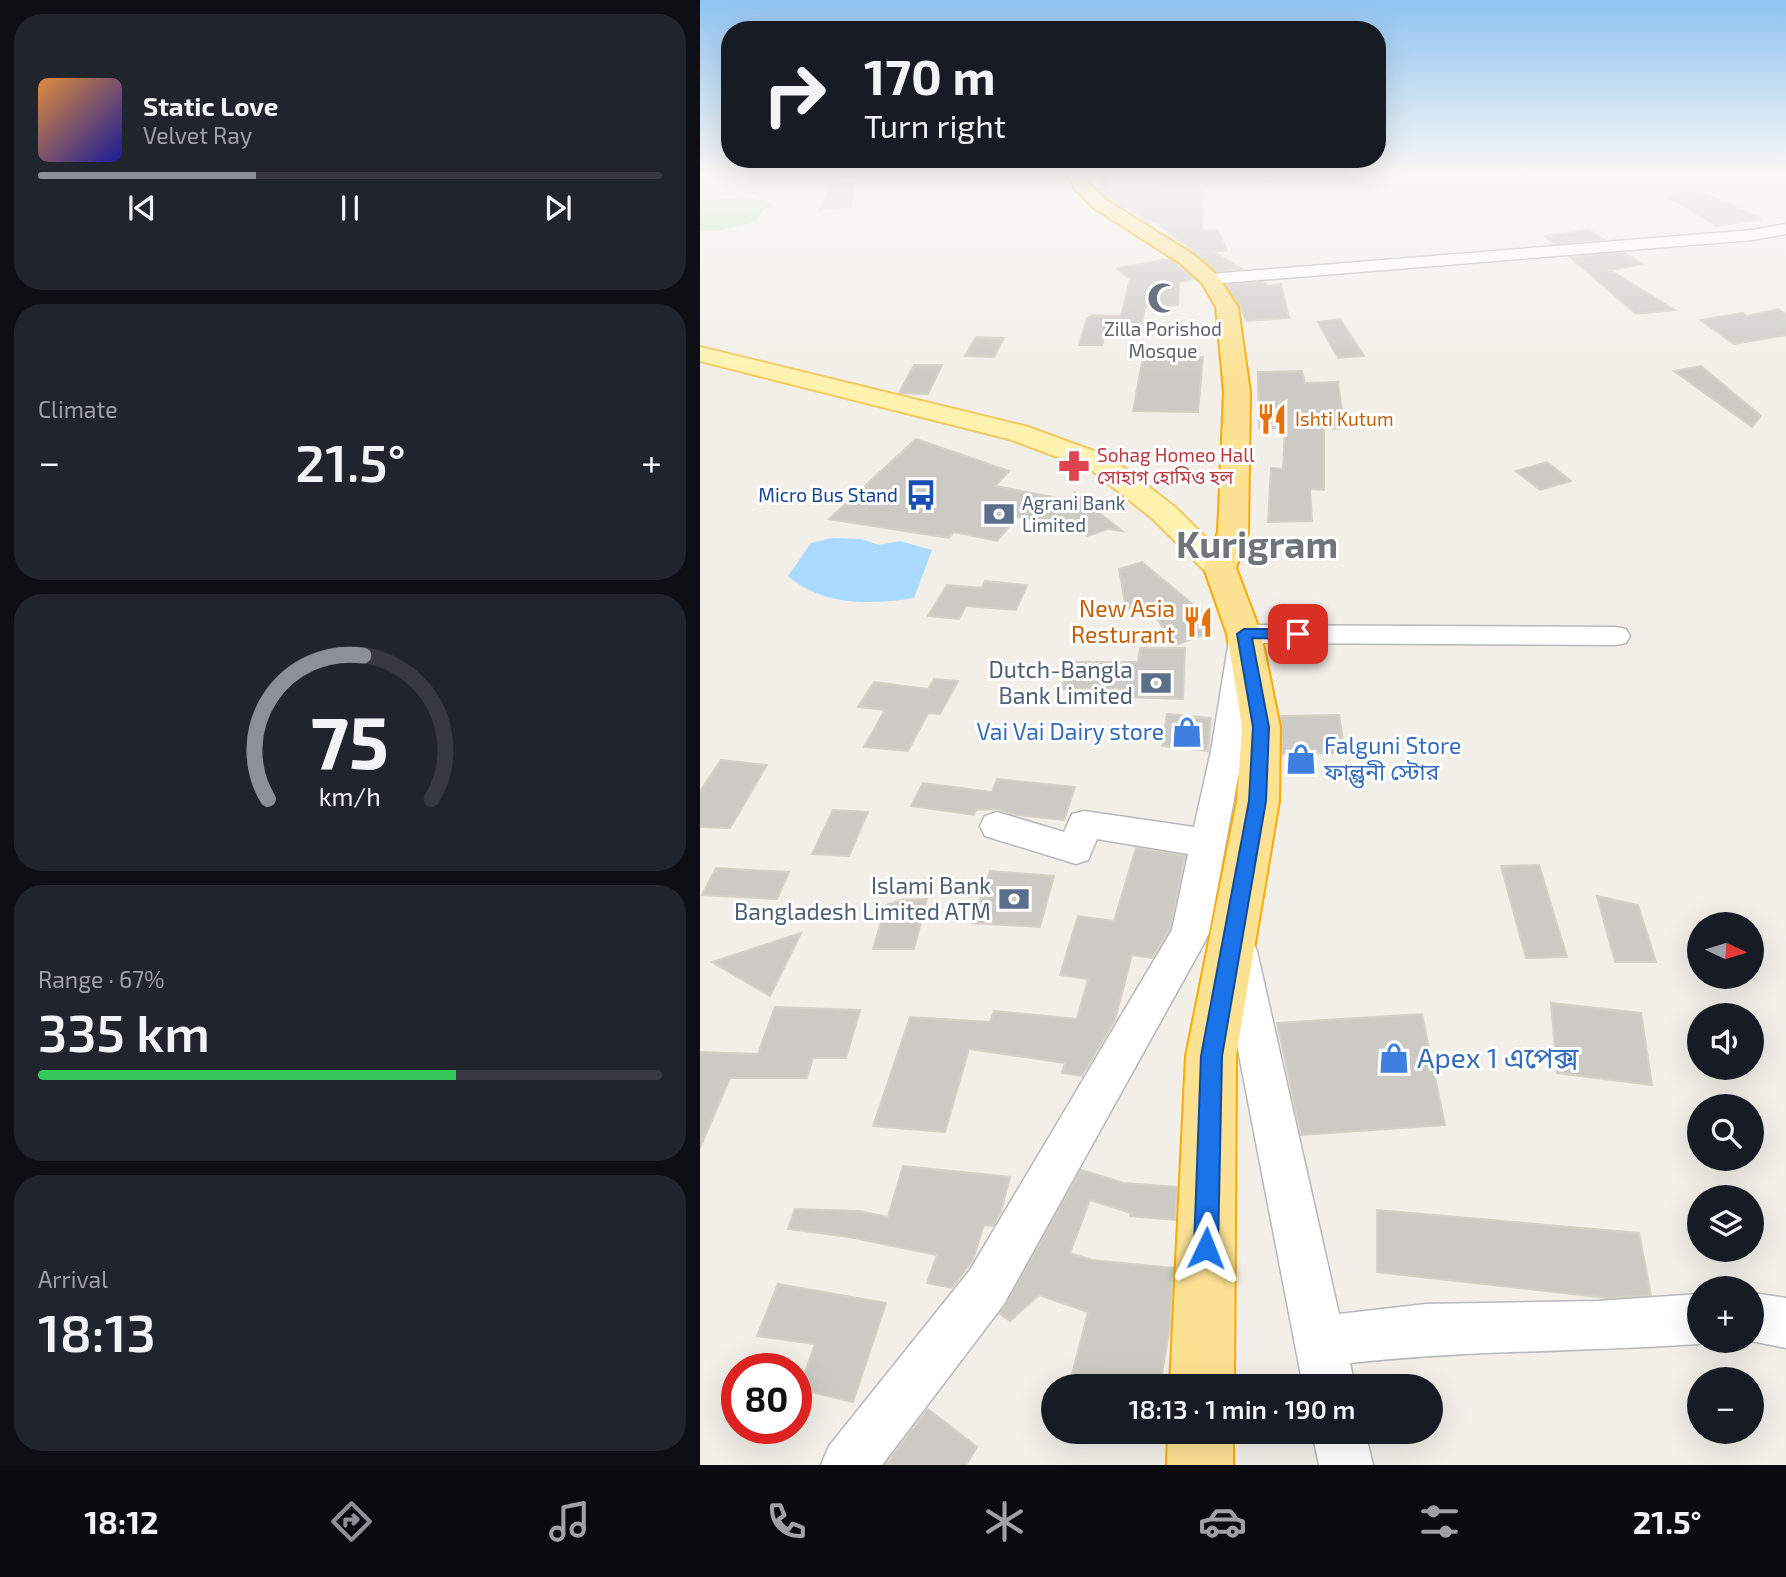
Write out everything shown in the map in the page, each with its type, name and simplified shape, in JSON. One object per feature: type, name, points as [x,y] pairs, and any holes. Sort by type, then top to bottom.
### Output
[{"type":"highway","points":[[1159,241],[1187,259],[1210,279],[1227,307],[1237,392],[1233,532],[1220,568],[1244,634],[1261,727],[1258,801],[1211,1056],[1202,1374]]},
{"type":"highway","points":[[1200,1465],[1201,1444]]},
{"type":"main road","points":[[700,354],[1018,433],[1100,463],[1164,513],[1220,568]]},
{"type":"street","points":[[1210,279],[1674,241]]},
{"type":"street","points":[[848,1465],[987,1287],[1190,933],[1227,751],[1244,634],[1616,636]]},
{"type":"street","points":[[997,825],[1076,850],[1084,824],[1208,843]]},
{"type":"street","points":[[1235,936],[1324,1363],[1426,1329],[1598,1326],[1687,1320]]},
{"type":"street","points":[[1764,1320],[1786,1323]]},
{"type":"street","points":[[1342,1444],[1346,1465]]},
{"type":"water","points":[[832,538],[861,539],[879,545],[900,541],[932,550],[914,598],[881,602],[848,601],[816,593],[788,576],[811,543]]},
{"type":"building","points":[[1180,241],[1223,241],[1227,250],[1214,252],[1242,269],[1216,271]]},
{"type":"building","points":[[1551,241],[1580,241],[1554,244]]},
{"type":"building","points":[[1625,253],[1642,264],[1610,270],[1675,310],[1636,314],[1570,257]]},
{"type":"building","points":[[1169,259],[1194,279],[1179,282],[1178,305],[1145,307],[1139,336],[1105,336],[1102,345],[1079,345],[1087,318],[1093,315],[1121,316],[1130,279],[1117,268]]},
{"type":"building","points":[[1263,282],[1268,286],[1281,284],[1289,318],[1246,321],[1227,285]]},
{"type":"building","points":[[1778,309],[1786,314],[1786,335],[1734,344],[1701,320],[1742,313],[1747,316]]},
{"type":"building","points":[[1340,319],[1364,356],[1338,358],[1318,322]]},
{"type":"building","points":[[976,337],[1004,338],[994,357],[965,356]]},
{"type":"building","points":[[1143,357],[1203,357],[1198,412],[1133,411]]},
{"type":"building","points":[[914,365],[942,365],[928,394],[899,393]]},
{"type":"building","points":[[1701,366],[1761,416],[1752,427],[1674,371]]},
{"type":"building","points":[[1302,371],[1305,383],[1338,382],[1342,412],[1339,412],[1340,429],[1324,428],[1324,490],[1310,489],[1312,521],[1268,522],[1271,468],[1283,469],[1285,428],[1259,428],[1258,372]]},
{"type":"building","name":"Micro Bus Stand","points":[[916,439],[1009,471],[995,486],[1074,501],[1077,499],[1075,493],[1122,531],[1108,529],[1087,536],[1084,526],[1017,517],[997,541],[954,532],[949,538],[829,519]]},
{"type":"building","points":[[1547,462],[1571,481],[1540,490],[1516,471]]},
{"type":"building","points":[[1142,562],[1206,615],[1213,632],[1175,645],[1148,606],[1126,609],[1119,569]]},
{"type":"building","points":[[985,581],[1027,585],[1016,610],[966,606],[959,619],[928,616],[947,585],[982,588]]},
{"type":"building","points":[[1140,648],[1185,648],[1183,699],[1121,697],[1126,689],[1062,689],[1068,662],[1138,662]]},
{"type":"building","points":[[934,679],[958,681],[940,714],[928,713],[908,751],[864,747],[885,710],[858,707],[874,682],[928,689]]},
{"type":"building","name":"Vai Vai Dairy store","points":[[1167,714],[1211,718],[1208,751],[1162,746]]},
{"type":"building","points":[[1339,715],[1345,753],[1282,754],[1280,716]]},
{"type":"building","points":[[721,760],[767,765],[730,828],[700,827],[700,791]]},
{"type":"building","points":[[997,779],[1075,787],[1064,820],[1015,815],[998,809],[976,810],[974,815],[911,806],[923,783],[992,792]]},
{"type":"building","points":[[833,810],[868,812],[849,856],[812,854]]},
{"type":"building","points":[[1136,848],[1185,856],[1170,929],[1152,958],[1132,955],[1115,1020],[1082,1076],[1062,1073],[1065,1063],[969,1049],[945,1132],[873,1126],[910,1017],[990,1022],[994,1011],[1077,1019],[1088,979],[1060,975],[1078,916],[1114,921]]},
{"type":"building","points":[[1539,865],[1567,957],[1526,958],[1501,866]]},
{"type":"building","points":[[716,868],[789,872],[777,899],[702,895]]},
{"type":"building","name":"Islami Bank Bangladesh Limited ATM","points":[[990,871],[1054,876],[1040,927],[972,923]]},
{"type":"building","points":[[1597,896],[1638,905],[1656,962],[1615,962]]},
{"type":"building","points":[[927,899],[914,949],[873,949],[886,905],[901,900]]},
{"type":"building","points":[[801,933],[770,996],[712,962],[734,955]]},
{"type":"building","points":[[1551,1003],[1641,1013],[1652,1085],[1557,1073]]},
{"type":"building","points":[[775,1007],[860,1010],[846,1058],[813,1058],[807,1078],[730,1078],[700,1148],[700,1052],[758,1054]]},
{"type":"building","points":[[1422,1014],[1445,1125],[1301,1135],[1277,1023]]},
{"type":"building","points":[[903,1166],[1010,1177],[1001,1212],[993,1226],[984,1225],[973,1260],[952,1288],[927,1283],[937,1255],[849,1237],[788,1229],[795,1209],[859,1211],[888,1217]]},
{"type":"building","points":[[1081,1170],[1124,1183],[1177,1187],[1175,1220],[1130,1216],[1131,1213],[1090,1200],[1070,1253],[1092,1260],[1173,1268],[1170,1327],[1162,1374],[1072,1374],[1088,1312],[1039,1295],[1010,1321],[1000,1314]]},
{"type":"building","points":[[1377,1210],[1639,1233],[1651,1295],[1607,1298],[1377,1272]]},
{"type":"building","points":[[778,1284],[886,1303],[853,1402],[812,1392],[812,1353],[815,1344],[757,1336]]},
{"type":"building","points":[[928,1409],[977,1447],[966,1465],[885,1465]]},
{"type":"place","name":"Zilla Porishod Mosque","points":[[1163,298]]},
{"type":"place","name":"Ishti Kutum","points":[[1272,419]]},
{"type":"place","name":"Sohag Homeo Hall সোহাগ হোমিও হল","points":[[1074,466]]},
{"type":"place","name":"Micro Bus Stand","points":[[921,495]]},
{"type":"place","name":"Agrani Bank Limited","points":[[999,514]]},
{"type":"place","name":"New Asia Resturant","points":[[1198,622]]},
{"type":"place","name":"Dutch-Bangla Bank Limited","points":[[1156,683]]},
{"type":"place","name":"Vai Vai Dairy store","points":[[1187,732]]},
{"type":"place","name":"Falguni Store ফাল্গুনী স্টোর","points":[[1301,759]]},
{"type":"place","name":"Islami Bank Bangladesh Limited ATM","points":[[1014,899]]},
{"type":"place","name":"Apex 1 এপেক্স","points":[[1394,1058]]},
{"type":"district","name":"Kurigram","points":[[1257,545]]},
{"type":"route","points":[[1206,1248],[1211,1056],[1258,801],[1261,727],[1244,634],[1298,634]]}]
